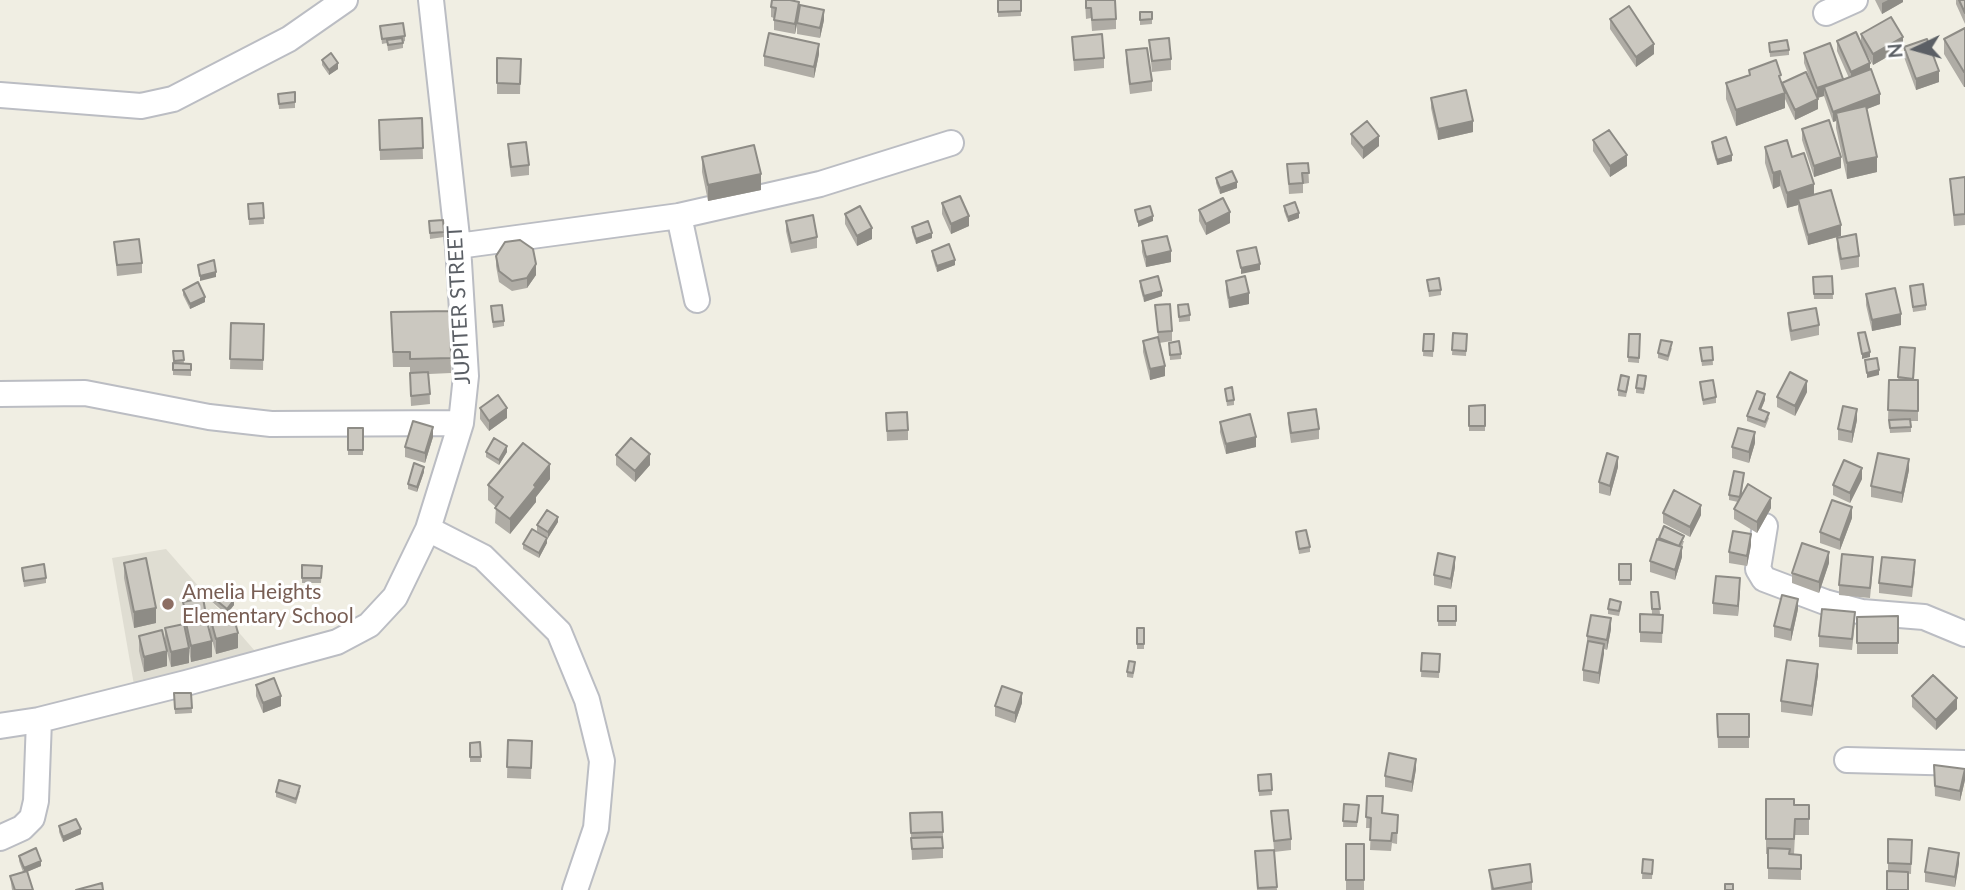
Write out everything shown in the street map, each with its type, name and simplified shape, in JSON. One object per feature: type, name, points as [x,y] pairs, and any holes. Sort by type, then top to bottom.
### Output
[{"type":"street","points":[[0,95],[141,106],[173,99],[289,39],[345,0]]},
{"type":"street","name":"JUPITER STREET","points":[[0,726],[39,720],[186,684],[337,642],[369,625],[396,597],[428,529],[461,423],[466,376],[458,246],[431,0]]},
{"type":"street","points":[[1826,13],[1855,0]]},
{"type":"street","points":[[458,246],[679,216],[820,184],[951,143]]},
{"type":"street","points":[[679,216],[697,300]]},
{"type":"street","points":[[0,394],[85,393],[209,416],[271,424],[461,423]]},
{"type":"street","points":[[1765,526],[1758,569],[1764,579],[1825,602],[1862,612],[1924,617],[1965,634]]},
{"type":"street","points":[[428,529],[483,557],[559,632],[587,699],[602,761],[596,828],[575,890]]},
{"type":"street","points":[[0,838],[22,828],[32,818],[36,801],[39,720]]},
{"type":"street","points":[[1847,760],[1965,762]]},
{"type":"shaded area","name":"Amelia Heights Elementary School","points":[[166,549],[255,651],[134,685],[112,558]]},
{"type":"building","points":[[772,0],[799,2],[795,24],[774,20],[776,8],[771,7]]},
{"type":"building","points":[[998,0],[1021,0],[1021,11],[998,12]]},
{"type":"building","points":[[1086,0],[1115,0],[1116,19],[1092,20],[1091,8],[1086,8]]},
{"type":"building","points":[[1959,0],[1965,0],[1965,13]]},
{"type":"building","points":[[800,5],[824,10],[820,28],[797,23]]},
{"type":"building","points":[[1629,6],[1654,44],[1636,57],[1610,19]]},
{"type":"building","points":[[1140,12],[1152,12],[1152,19],[1140,20]]},
{"type":"building","points":[[1891,17],[1903,37],[1873,54],[1861,34]]},
{"type":"building","points":[[403,23],[405,36],[382,39],[380,26]]},
{"type":"building","points":[[1965,28],[1965,71],[1964,72],[1944,39]]},
{"type":"building","points":[[1856,32],[1870,63],[1851,72],[1837,41]]},
{"type":"building","points":[[769,33],[819,44],[814,67],[764,56]]},
{"type":"building","points":[[1102,34],[1104,58],[1074,60],[1072,37]]},
{"type":"building","points":[[402,38],[403,43],[388,45],[387,40]]},
{"type":"building","points":[[1169,38],[1171,59],[1152,61],[1149,40]]},
{"type":"building","points":[[1927,39],[1939,71],[1916,79],[1904,47]]},
{"type":"building","points":[[1787,40],[1789,50],[1770,52],[1769,43]]},
{"type":"building","points":[[1830,43],[1843,79],[1817,88],[1804,53]]},
{"type":"building","points":[[1147,48],[1152,81],[1130,84],[1126,50]]},
{"type":"building","points":[[331,53],[338,63],[329,70],[322,60]]},
{"type":"building","points":[[497,58],[521,59],[520,84],[497,83]]},
{"type":"building","points":[[1776,60],[1785,93],[1736,110],[1726,83],[1750,75],[1749,70]]},
{"type":"building","points":[[1871,69],[1880,94],[1833,112],[1824,87]]},
{"type":"building","points":[[1806,72],[1818,99],[1795,110],[1782,83]]},
{"type":"building","points":[[1466,90],[1473,121],[1438,129],[1431,98]]},
{"type":"building","points":[[295,92],[295,102],[279,104],[278,94]]},
{"type":"building","points":[[1866,106],[1877,157],[1847,163],[1836,113]]},
{"type":"building","points":[[422,118],[423,148],[380,150],[379,120]]},
{"type":"building","points":[[1829,120],[1841,157],[1814,166],[1802,129]]},
{"type":"building","points":[[1367,121],[1379,136],[1363,148],[1351,134]]},
{"type":"building","points":[[1609,130],[1627,155],[1610,166],[1593,140]]},
{"type":"building","points":[[1726,137],[1732,155],[1717,160],[1712,142]]},
{"type":"building","points":[[1787,140],[1792,157],[1804,153],[1814,184],[1787,193],[1780,171],[1773,173],[1765,147]]},
{"type":"building","points":[[526,142],[529,165],[511,167],[508,144]]},
{"type":"building","points":[[754,145],[761,174],[708,185],[702,157]]},
{"type":"building","points":[[1308,163],[1309,173],[1302,173],[1303,183],[1289,184],[1287,164]]},
{"type":"building","points":[[1232,171],[1237,182],[1220,188],[1216,178]]},
{"type":"building","points":[[1965,177],[1965,214],[1954,215],[1950,179]]},
{"type":"building","points":[[1831,190],[1841,225],[1808,235],[1798,199]]},
{"type":"building","points":[[960,196],[969,216],[951,224],[942,203]]},
{"type":"building","points":[[1223,198],[1230,212],[1206,224],[1199,210]]},
{"type":"building","points":[[1295,202],[1299,213],[1288,217],[1284,206]]},
{"type":"building","points":[[263,203],[264,218],[249,219],[248,204]]},
{"type":"building","points":[[860,206],[872,228],[857,236],[845,214]]},
{"type":"building","points":[[1150,206],[1153,216],[1138,222],[1135,210]]},
{"type":"building","points":[[813,215],[817,237],[791,243],[786,221]]},
{"type":"building","points":[[443,220],[444,232],[430,233],[429,221]]},
{"type":"building","points":[[928,221],[932,233],[916,239],[912,227]]},
{"type":"building","points":[[1856,234],[1859,256],[1841,259],[1837,238]]},
{"type":"building","points":[[1167,236],[1171,251],[1146,257],[1142,241]]},
{"type":"building","points":[[139,239],[142,263],[117,265],[114,242]]},
{"type":"building","points":[[520,240],[533,249],[536,264],[527,278],[512,281],[499,271],[496,256],[505,242]]},
{"type":"building","points":[[949,244],[955,260],[937,266],[932,251]]},
{"type":"building","points":[[1256,247],[1260,264],[1241,268],[1237,251]]},
{"type":"building","points":[[214,260],[216,272],[200,276],[198,265]]},
{"type":"building","points":[[1158,276],[1162,291],[1144,296],[1140,281]]},
{"type":"building","points":[[1245,276],[1249,293],[1229,298],[1226,281]]},
{"type":"building","points":[[1832,276],[1833,294],[1814,294],[1813,277]]},
{"type":"building","points":[[1439,278],[1441,290],[1429,291],[1427,280]]},
{"type":"building","points":[[198,282],[205,297],[190,304],[183,290]]},
{"type":"building","points":[[1923,284],[1926,305],[1913,307],[1910,286]]},
{"type":"building","points":[[1895,288],[1901,314],[1872,320],[1866,294]]},
{"type":"building","points":[[1170,304],[1172,331],[1158,332],[1155,305]]},
{"type":"building","points":[[1188,304],[1190,315],[1179,317],[1178,305]]},
{"type":"building","points":[[502,305],[504,321],[493,322],[491,306]]},
{"type":"building","points":[[1816,308],[1819,325],[1791,331],[1788,313]]},
{"type":"building","points":[[450,311],[451,358],[410,359],[410,352],[393,352],[391,312]]},
{"type":"building","points":[[231,323],[264,324],[263,360],[230,359]]},
{"type":"building","points":[[1865,332],[1870,352],[1862,354],[1858,333]]},
{"type":"building","points":[[1453,333],[1467,334],[1466,351],[1452,350]]},
{"type":"building","points":[[1424,334],[1434,334],[1433,351],[1423,351]]},
{"type":"building","points":[[1629,334],[1640,334],[1639,358],[1628,357]]},
{"type":"building","points":[[1158,337],[1165,366],[1150,369],[1143,341]]},
{"type":"building","points":[[1661,340],[1672,342],[1668,356],[1658,353]]},
{"type":"building","points":[[1179,341],[1181,354],[1170,355],[1169,343]]},
{"type":"building","points":[[1712,347],[1713,360],[1702,361],[1700,348]]},
{"type":"building","points":[[1900,347],[1915,348],[1913,379],[1898,377]]},
{"type":"building","points":[[173,351],[183,351],[184,360],[174,361]]},
{"type":"building","points":[[1877,358],[1879,370],[1867,373],[1865,360]]},
{"type":"building","points":[[173,363],[191,364],[191,370],[173,370]]},
{"type":"building","points":[[428,372],[430,394],[411,396],[410,373]]},
{"type":"building","points":[[1790,372],[1807,381],[1795,406],[1777,397]]},
{"type":"building","points":[[1621,375],[1629,377],[1626,392],[1618,390]]},
{"type":"building","points":[[1638,375],[1646,376],[1644,389],[1636,388]]},
{"type":"building","points":[[1713,380],[1716,397],[1703,400],[1700,382]]},
{"type":"building","points":[[1889,380],[1918,380],[1918,411],[1888,410]]},
{"type":"building","points":[[1232,387],[1234,400],[1227,401],[1225,389]]},
{"type":"building","points":[[1757,391],[1765,394],[1759,409],[1769,413],[1765,422],[1747,416]]},
{"type":"building","points":[[498,395],[507,408],[489,421],[480,408]]},
{"type":"building","points":[[1485,405],[1485,426],[1469,426],[1469,406]]},
{"type":"building","points":[[1843,406],[1857,409],[1852,432],[1838,429]]},
{"type":"building","points":[[1316,409],[1319,429],[1291,433],[1288,413]]},
{"type":"building","points":[[907,412],[908,430],[887,431],[886,413]]},
{"type":"building","points":[[1250,414],[1256,437],[1226,444],[1220,422]]},
{"type":"building","points":[[1910,419],[1911,427],[1890,428],[1889,420]]},
{"type":"building","points":[[413,421],[433,427],[425,453],[405,447]]},
{"type":"building","points":[[348,428],[363,428],[363,450],[348,450]]},
{"type":"building","points":[[1738,428],[1755,432],[1749,452],[1732,447]]},
{"type":"building","points":[[494,438],[507,446],[499,460],[486,452]]},
{"type":"building","points":[[631,438],[650,454],[635,471],[616,455]]},
{"type":"building","points":[[523,443],[550,464],[534,485],[536,487],[510,519],[495,508],[503,497],[488,485]]},
{"type":"building","points":[[1607,453],[1618,457],[1610,486],[1599,482]]},
{"type":"building","points":[[1878,453],[1909,459],[1902,493],[1871,486]]},
{"type":"building","points":[[1844,460],[1862,468],[1850,493],[1833,485]]},
{"type":"building","points":[[414,463],[424,467],[417,487],[408,484]]},
{"type":"building","points":[[1734,471],[1744,473],[1740,497],[1729,495]]},
{"type":"building","points":[[1748,484],[1771,498],[1757,522],[1734,509]]},
{"type":"building","points":[[1674,490],[1701,505],[1690,527],[1663,513]]},
{"type":"building","points":[[1832,500],[1852,507],[1840,540],[1820,532]]},
{"type":"building","points":[[547,510],[558,517],[548,532],[537,525]]},
{"type":"building","points":[[1664,526],[1684,536],[1679,546],[1659,538]]},
{"type":"building","points":[[532,529],[547,538],[539,553],[523,544]]},
{"type":"building","points":[[1306,530],[1310,547],[1299,549],[1296,532]]},
{"type":"building","points":[[1733,531],[1751,534],[1747,556],[1729,552]]},
{"type":"building","points":[[1657,539],[1682,547],[1675,570],[1650,561]]},
{"type":"building","points":[[1802,543],[1829,552],[1819,582],[1792,573]]},
{"type":"building","points":[[1438,553],[1455,557],[1451,579],[1434,575]]},
{"type":"building","points":[[1842,554],[1873,557],[1870,588],[1839,585]]},
{"type":"building","points":[[1882,557],[1915,560],[1912,587],[1879,583]]},
{"type":"building","points":[[146,558],[156,608],[134,612],[124,563]]},
{"type":"building","points":[[44,564],[46,578],[24,581],[22,568]]},
{"type":"building","points":[[1619,564],[1631,564],[1631,580],[1619,580]]},
{"type":"building","points":[[302,565],[322,566],[321,578],[302,578]]},
{"type":"building","points":[[1716,576],[1740,578],[1738,606],[1713,603]]},
{"type":"building","points":[[218,587],[234,600],[227,609],[211,596]]},
{"type":"building","points":[[1651,592],[1658,592],[1660,609],[1652,609]]},
{"type":"building","points":[[1782,595],[1798,599],[1791,630],[1774,626]]},
{"type":"building","points":[[203,598],[206,615],[187,619],[183,602]]},
{"type":"building","points":[[1610,599],[1621,602],[1619,611],[1608,609]]},
{"type":"building","points":[[1438,606],[1456,606],[1456,621],[1438,621]]},
{"type":"building","points":[[1822,609],[1855,612],[1852,639],[1819,636]]},
{"type":"building","points":[[232,611],[238,633],[216,639],[210,617]]},
{"type":"building","points":[[1640,614],[1663,615],[1662,633],[1640,632]]},
{"type":"building","points":[[1591,615],[1611,618],[1607,640],[1587,636]]},
{"type":"building","points":[[1898,616],[1898,643],[1857,643],[1857,617]]},
{"type":"building","points":[[206,618],[212,641],[191,646],[186,623]]},
{"type":"building","points":[[184,624],[189,648],[171,652],[165,628]]},
{"type":"building","points":[[1137,628],[1144,628],[1144,644],[1137,644]]},
{"type":"building","points":[[162,630],[167,651],[144,657],[139,636]]},
{"type":"building","points":[[1588,641],[1604,644],[1599,673],[1583,670]]},
{"type":"building","points":[[1422,653],[1440,654],[1439,672],[1421,671]]},
{"type":"building","points":[[1787,660],[1818,664],[1812,706],[1781,701]]},
{"type":"building","points":[[1129,661],[1135,662],[1133,673],[1127,672]]},
{"type":"building","points":[[1933,675],[1957,698],[1936,720],[1912,696]]},
{"type":"building","points":[[274,678],[281,696],[263,703],[256,685]]},
{"type":"building","points":[[1002,686],[1022,693],[1015,713],[995,706]]},
{"type":"building","points":[[174,693],[191,693],[192,708],[175,709]]},
{"type":"building","points":[[1717,714],[1749,714],[1749,737],[1718,737]]},
{"type":"building","points":[[508,740],[532,741],[531,768],[507,767]]},
{"type":"building","points":[[480,742],[481,757],[470,757],[470,743]]},
{"type":"building","points":[[1389,753],[1416,759],[1412,782],[1385,776]]},
{"type":"building","points":[[1934,765],[1965,769],[1960,791],[1935,786]]},
{"type":"building","points":[[1271,774],[1272,790],[1259,791],[1258,775]]},
{"type":"building","points":[[279,780],[300,786],[296,799],[276,792]]},
{"type":"building","points":[[1367,796],[1383,796],[1382,813],[1398,815],[1397,833],[1392,833],[1391,841],[1370,840],[1371,818],[1366,817]]},
{"type":"building","points":[[1766,799],[1794,799],[1794,805],[1809,805],[1809,819],[1795,819],[1794,839],[1766,839]]},
{"type":"building","points":[[1344,804],[1359,805],[1357,822],[1343,821]]},
{"type":"building","points":[[1288,810],[1291,839],[1274,841],[1271,811]]},
{"type":"building","points":[[942,812],[943,832],[911,833],[910,813]]},
{"type":"building","points":[[76,819],[81,829],[63,837],[59,826]]},
{"type":"building","points":[[942,837],[943,848],[912,849],[911,838]]},
{"type":"building","points":[[1888,839],[1912,840],[1911,864],[1888,863]]},
{"type":"building","points":[[1346,844],[1364,844],[1364,880],[1346,880]]},
{"type":"building","points":[[36,848],[41,861],[24,868],[19,856]]},
{"type":"building","points":[[1768,848],[1790,849],[1789,854],[1801,855],[1801,869],[1768,868]]},
{"type":"building","points":[[1929,848],[1959,853],[1955,877],[1925,872]]},
{"type":"building","points":[[1274,850],[1277,887],[1258,888],[1255,851]]},
{"type":"building","points":[[1643,859],[1653,860],[1652,874],[1642,873]]},
{"type":"building","points":[[1530,864],[1532,882],[1493,889],[1489,870]]},
{"type":"building","points":[[27,871],[33,890],[15,890],[10,876]]},
{"type":"building","points":[[1887,871],[1908,872],[1908,890],[1887,890]]},
{"type":"building","points":[[102,883],[103,890],[76,890]]},
{"type":"building","points":[[1725,884],[1733,884],[1733,890],[1725,890]]},
{"type":"place","name":"Amelia Heights Elementary School","points":[[168,604]]}]
